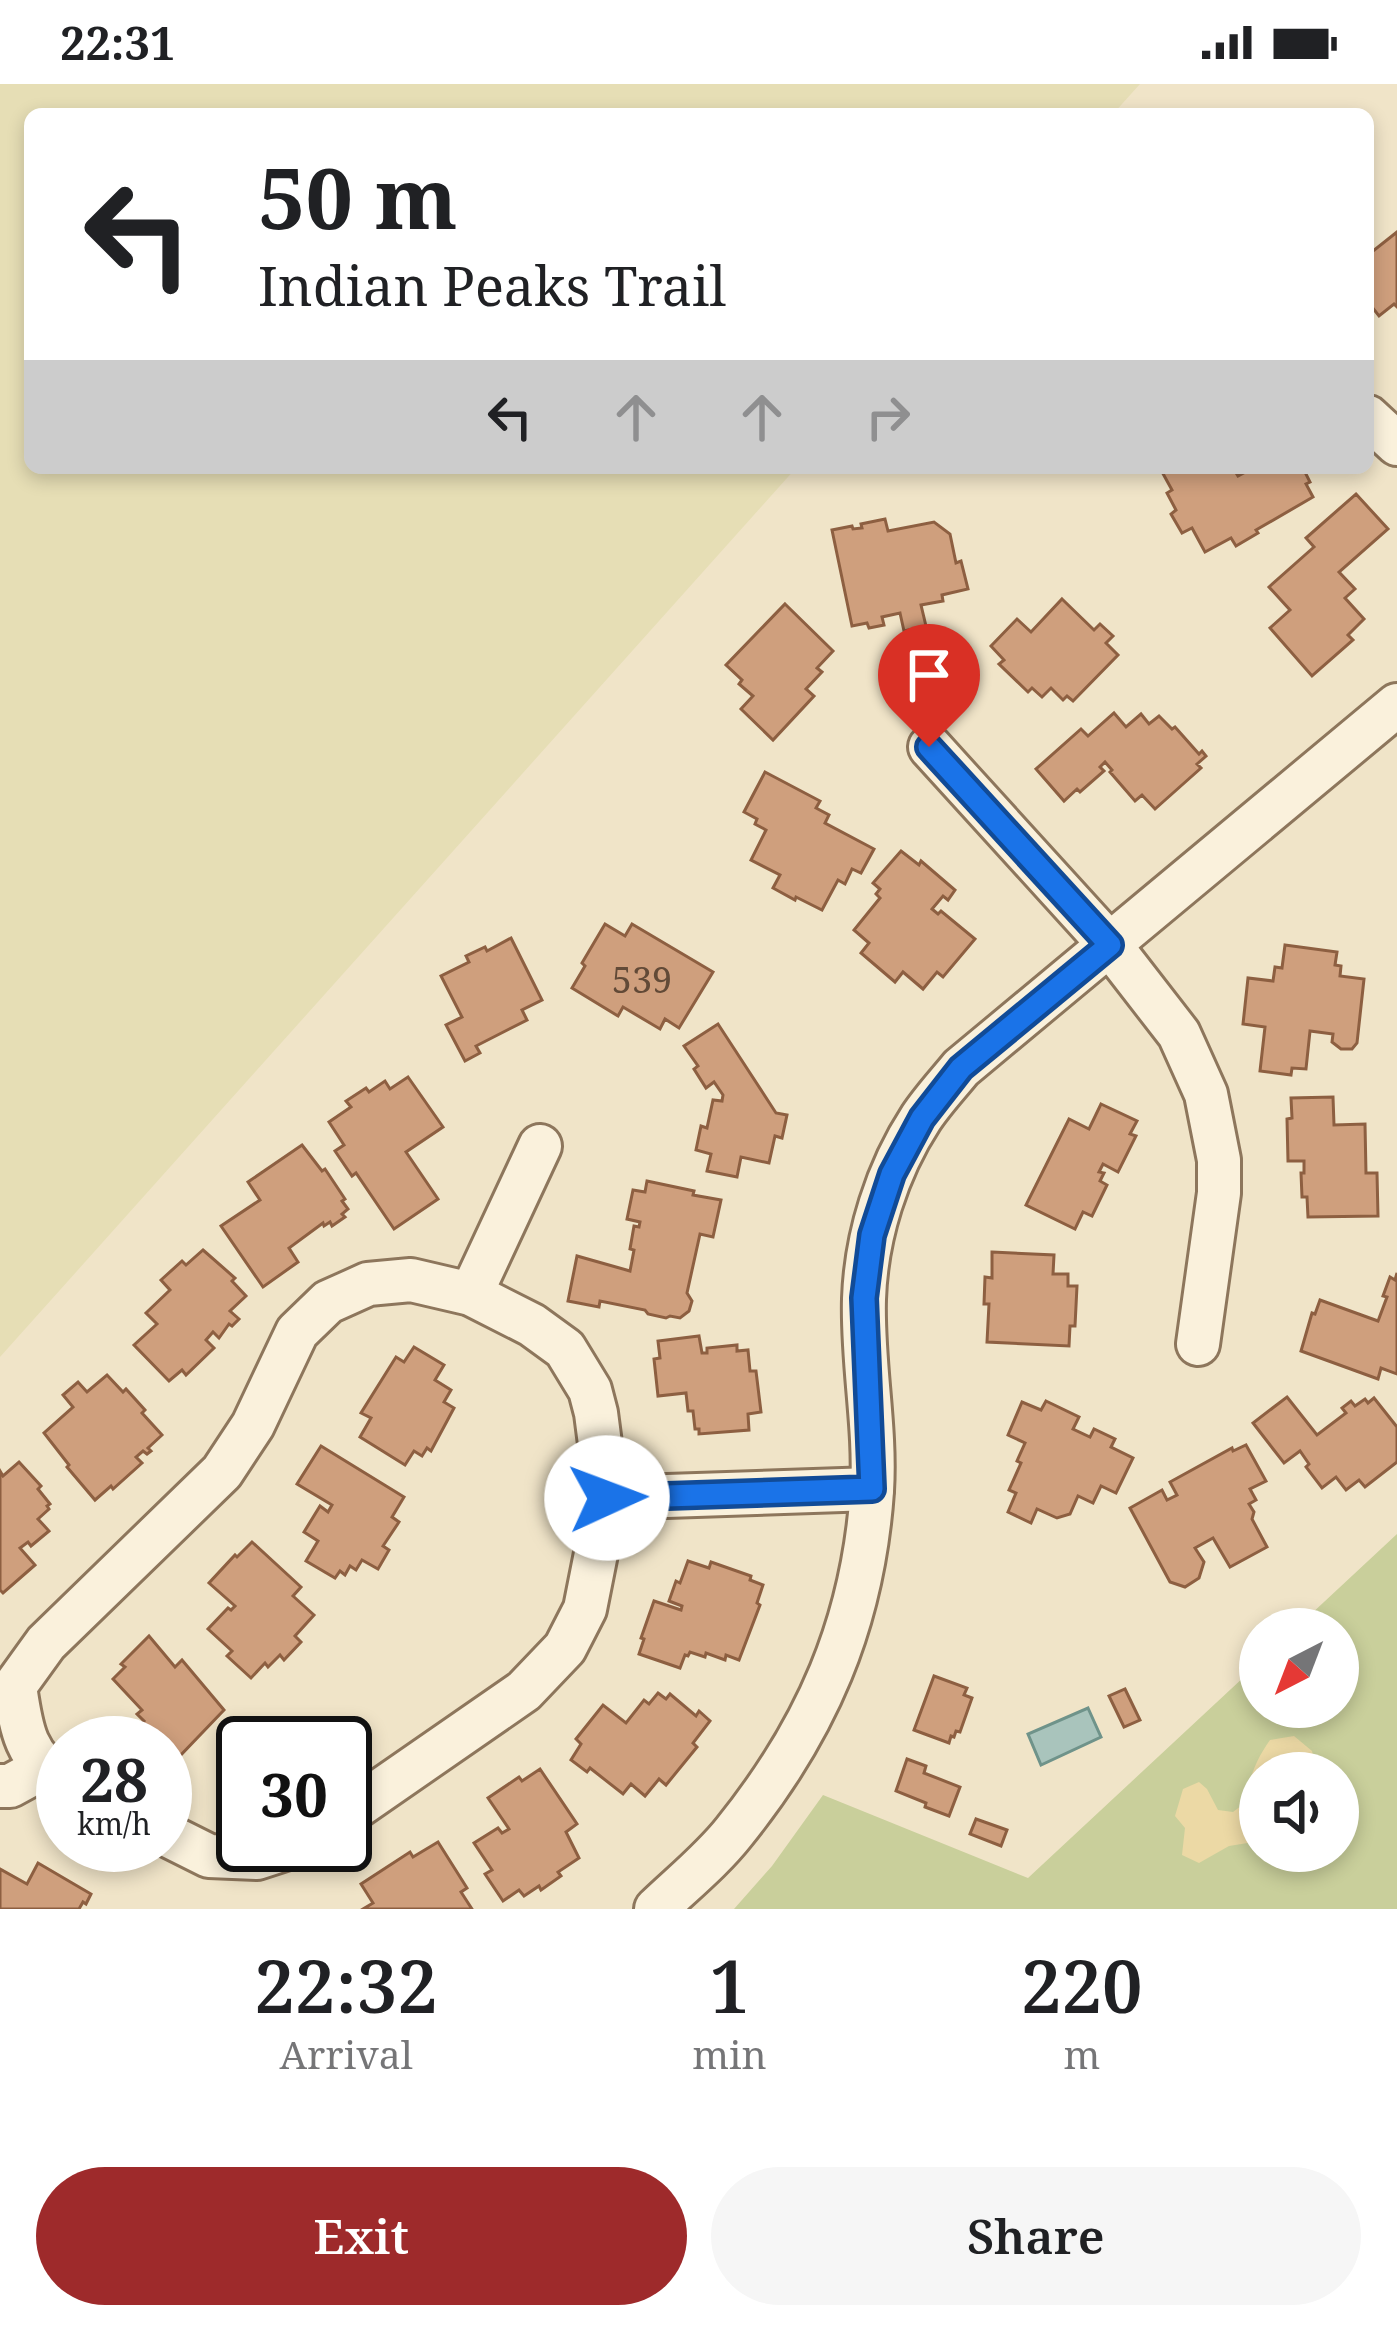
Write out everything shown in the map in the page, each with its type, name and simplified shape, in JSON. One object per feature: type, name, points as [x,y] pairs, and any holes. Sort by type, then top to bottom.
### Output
[{"type":"street","points":[[1374,423],[1397,444]]},
{"type":"street","points":[[656,1909],[732,1835],[795,1749],[830,1679],[859,1591],[872,1489],[864,1298],[872,1235],[892,1174],[922,1118],[961,1068],[1397,705]]},
{"type":"street","points":[[929,747],[1110,945],[1179,1034],[1206,1094],[1219,1160],[1219,1192],[1198,1344]]},
{"type":"street","points":[[471,1294],[540,1146]]},
{"type":"street","points":[[36,1750],[22,1730],[8,1688],[46,1642],[222,1472],[253,1425],[296,1332],[328,1301],[368,1284],[411,1280],[471,1294],[532,1325],[565,1349],[590,1390],[607,1498],[585,1609],[565,1648],[524,1691],[372,1796]]},
{"type":"street","points":[[607,1498],[872,1489]]},
{"type":"street","points":[[0,1786],[36,1779]]},
{"type":"shaded area","points":[[0,84],[1140,84],[1118,108],[24,108],[24,474],[791,474],[0,1357]]},
{"type":"green space","points":[[1397,1534],[1397,1909],[734,1909],[823,1795],[1028,1878],[1239,1682],[1239,1728],[1359,1728],[1359,1608],[1318,1608]]},
{"type":"sand","points":[[1294,1736],[1312,1752],[1263,1752],[1270,1740]]},
{"type":"sand","points":[[1199,1782],[1218,1810],[1233,1812],[1239,1807],[1239,1844],[1199,1863],[1182,1855],[1185,1828],[1175,1816],[1183,1789]]},
{"type":"water","points":[[1088,1708],[1101,1737],[1041,1765],[1028,1734]]},
{"type":"building","points":[[1397,232],[1397,307],[1394,304],[1379,316],[1374,310],[1374,250]]},
{"type":"building","points":[[1163,474],[1306,474],[1313,497],[1236,546],[1231,538],[1205,552],[1192,528],[1182,533],[1171,514],[1176,510],[1167,493],[1172,490]]},
{"type":"building","points":[[1356,494],[1388,529],[1339,572],[1355,589],[1345,598],[1364,619],[1348,635],[1353,640],[1312,676],[1270,628],[1290,610],[1269,587],[1314,547],[1306,538]]},
{"type":"building","points":[[885,519],[888,531],[934,522],[950,534],[956,563],[961,561],[968,589],[921,605],[926,626],[904,631],[900,613],[882,617],[884,625],[852,626],[832,530],[862,528],[861,524]]},
{"type":"building","points":[[1062,599],[1094,630],[1100,624],[1113,636],[1106,643],[1118,655],[1073,701],[1067,696],[1063,700],[1051,688],[1042,697],[1032,688],[1028,692],[999,664],[1004,660],[991,646],[1017,619],[1031,632]]},
{"type":"building","points":[[785,604],[833,651],[806,689],[814,696],[773,740],[741,709],[753,696],[726,665]]},
{"type":"building","points":[[1114,713],[1126,727],[1141,714],[1149,724],[1159,716],[1206,756],[1197,764],[1201,768],[1155,809],[1142,795],[1135,801],[1105,762],[1100,767],[1104,771],[1064,801],[1036,769],[1081,729],[1088,736]]},
{"type":"building","points":[[765,772],[820,801],[816,808],[829,815],[825,823],[874,849],[861,873],[852,869],[845,884],[838,880],[822,910],[773,888],[780,875],[751,860],[766,830],[744,812]]},
{"type":"building","points":[[901,851],[919,865],[921,861],[955,890],[932,909],[975,939],[943,977],[937,972],[923,989],[903,972],[895,982],[861,953],[869,943],[854,930],[880,898],[876,894],[880,889],[873,883]]},
{"type":"building","points":[[605,924],[625,936],[632,924],[713,972],[679,1028],[665,1019],[660,1029],[623,1007],[618,1016],[572,988]]},
{"type":"building","points":[[511,938],[542,1000],[522,1010],[527,1020],[476,1046],[480,1053],[465,1061],[446,1025],[462,1017],[441,976],[469,962],[466,956]]},
{"type":"building","points":[[1285,945],[1337,952],[1340,976],[1364,979],[1357,1043],[1352,1049],[1341,1049],[1332,1042],[1333,1034],[1310,1031],[1306,1069],[1292,1068],[1291,1075],[1260,1071],[1265,1027],[1243,1024],[1248,978],[1273,981],[1275,967],[1282,968]]},
{"type":"building","points":[[718,1024],[776,1113],[787,1115],[782,1138],[775,1136],[769,1163],[741,1157],[737,1177],[707,1171],[711,1154],[696,1150],[713,1100],[722,1101],[723,1095],[714,1082],[706,1088],[684,1046]]},
{"type":"building","points":[[408,1077],[443,1127],[406,1152],[438,1199],[394,1229],[335,1151],[344,1145],[329,1122],[351,1107],[346,1101],[366,1088],[369,1092],[385,1081],[390,1089]]},
{"type":"building","points":[[1333,1097],[1334,1125],[1365,1124],[1366,1173],[1377,1173],[1378,1216],[1308,1217],[1307,1197],[1302,1197],[1304,1161],[1288,1161],[1291,1098]]},
{"type":"building","points":[[1101,1104],[1137,1121],[1130,1134],[1136,1136],[1118,1172],[1103,1164],[1100,1181],[1107,1185],[1092,1216],[1083,1212],[1075,1229],[1026,1205],[1069,1119],[1089,1129]]},
{"type":"building","points":[[302,1145],[325,1169],[348,1209],[332,1226],[323,1223],[289,1248],[298,1262],[263,1287],[221,1226],[260,1200],[248,1182]]},
{"type":"building","points":[[647,1181],[721,1200],[713,1237],[700,1234],[687,1293],[692,1301],[689,1311],[680,1318],[666,1318],[600,1301],[599,1307],[568,1301],[577,1256],[630,1271],[634,1226],[639,1227],[640,1222],[627,1219],[633,1190],[645,1192]]},
{"type":"building","points":[[203,1250],[235,1278],[232,1281],[246,1296],[230,1311],[239,1319],[219,1338],[213,1332],[206,1340],[214,1348],[186,1375],[182,1370],[169,1381],[134,1345],[157,1324],[146,1313],[170,1290],[161,1280]]},
{"type":"building","points":[[992,1252],[1054,1255],[1053,1274],[1068,1274],[1068,1286],[1077,1286],[1069,1346],[987,1342],[985,1277],[992,1278]]},
{"type":"building","points":[[1397,1273],[1397,1374],[1381,1368],[1378,1379],[1301,1351],[1320,1300],[1378,1321],[1390,1277],[1395,1280]]},
{"type":"building","points":[[699,1336],[702,1353],[707,1348],[737,1345],[737,1351],[748,1350],[761,1412],[748,1414],[749,1430],[699,1434],[686,1393],[658,1396],[654,1359],[660,1358],[658,1341]]},
{"type":"building","points":[[414,1347],[444,1365],[435,1380],[451,1390],[444,1402],[454,1408],[431,1451],[427,1448],[422,1456],[414,1451],[405,1465],[360,1437],[371,1418],[361,1413],[396,1357],[404,1362]]},
{"type":"building","points":[[107,1375],[123,1392],[126,1389],[162,1435],[148,1448],[151,1451],[136,1457],[142,1463],[95,1500],[44,1433],[73,1407],[63,1395],[78,1382],[87,1392]]},
{"type":"building","points":[[1287,1397],[1317,1435],[1346,1413],[1342,1408],[1351,1401],[1355,1406],[1374,1398],[1397,1427],[1397,1462],[1365,1487],[1359,1480],[1346,1490],[1336,1477],[1322,1488],[1300,1451],[1284,1463],[1253,1423]]},
{"type":"building","points":[[1046,1401],[1079,1417],[1073,1429],[1090,1437],[1094,1429],[1115,1439],[1111,1447],[1133,1458],[1116,1493],[1101,1486],[1093,1503],[1078,1496],[1070,1514],[1057,1518],[1037,1509],[1031,1523],[1008,1512],[1016,1493],[1009,1490],[1025,1443],[1008,1435],[1022,1402],[1041,1410]]},
{"type":"building","points":[[1246,1445],[1266,1481],[1250,1489],[1256,1500],[1249,1504],[1267,1547],[1230,1567],[1213,1538],[1195,1548],[1204,1562],[1199,1578],[1185,1587],[1170,1582],[1130,1508],[1162,1490],[1167,1500],[1177,1495],[1170,1482]]},
{"type":"building","points":[[321,1446],[404,1497],[392,1517],[399,1522],[383,1546],[389,1550],[378,1569],[362,1560],[356,1570],[350,1566],[345,1575],[340,1571],[335,1578],[306,1561],[318,1541],[304,1532],[320,1506],[328,1512],[332,1505],[297,1484]]},
{"type":"building","points":[[19,1462],[50,1504],[38,1519],[49,1531],[31,1546],[28,1542],[20,1548],[35,1565],[3,1593],[0,1471],[3,1476]]},
{"type":"building","points":[[252,1542],[301,1587],[293,1596],[314,1615],[295,1636],[301,1642],[284,1660],[280,1655],[268,1667],[265,1663],[251,1678],[208,1629],[235,1606],[209,1583]]},
{"type":"building","points":[[688,1561],[709,1568],[711,1562],[763,1585],[739,1660],[690,1652],[680,1668],[639,1654],[654,1601],[681,1610],[682,1606],[669,1601]]},
{"type":"building","points":[[149,1636],[175,1667],[182,1660],[224,1710],[192,1743],[192,1716],[137,1714],[142,1710],[113,1679],[125,1667],[121,1664]]},
{"type":"building","points":[[934,1676],[967,1688],[964,1695],[972,1698],[960,1732],[949,1743],[914,1730]]},
{"type":"building","points":[[1125,1689],[1140,1720],[1124,1727],[1109,1696]]},
{"type":"building","points":[[658,1693],[666,1699],[670,1694],[696,1716],[699,1711],[710,1721],[693,1743],[697,1747],[666,1785],[659,1779],[645,1796],[631,1784],[623,1794],[590,1768],[587,1772],[571,1760],[581,1744],[576,1739],[603,1705],[626,1723],[644,1700],[649,1704]]},
{"type":"building","points":[[907,1759],[926,1766],[924,1773],[960,1787],[949,1816],[896,1791]]},
{"type":"building","points":[[540,1769],[577,1824],[566,1832],[579,1858],[541,1890],[539,1886],[524,1896],[519,1890],[503,1901],[485,1874],[492,1870],[474,1843],[498,1828],[502,1833],[509,1829],[488,1798]]},
{"type":"building","points":[[976,1819],[1007,1830],[1001,1846],[970,1834]]},
{"type":"building","points":[[438,1842],[467,1888],[461,1892],[472,1909],[363,1909],[373,1903],[361,1884],[410,1852],[413,1857]]},
{"type":"building","points":[[36,1867],[36,1872],[53,1872],[91,1894],[79,1909],[0,1909],[0,1869],[27,1884]]},
{"type":"route","points":[[607,1498],[872,1489],[864,1298],[872,1235],[892,1174],[922,1118],[961,1068],[1110,945],[929,747]]}]
